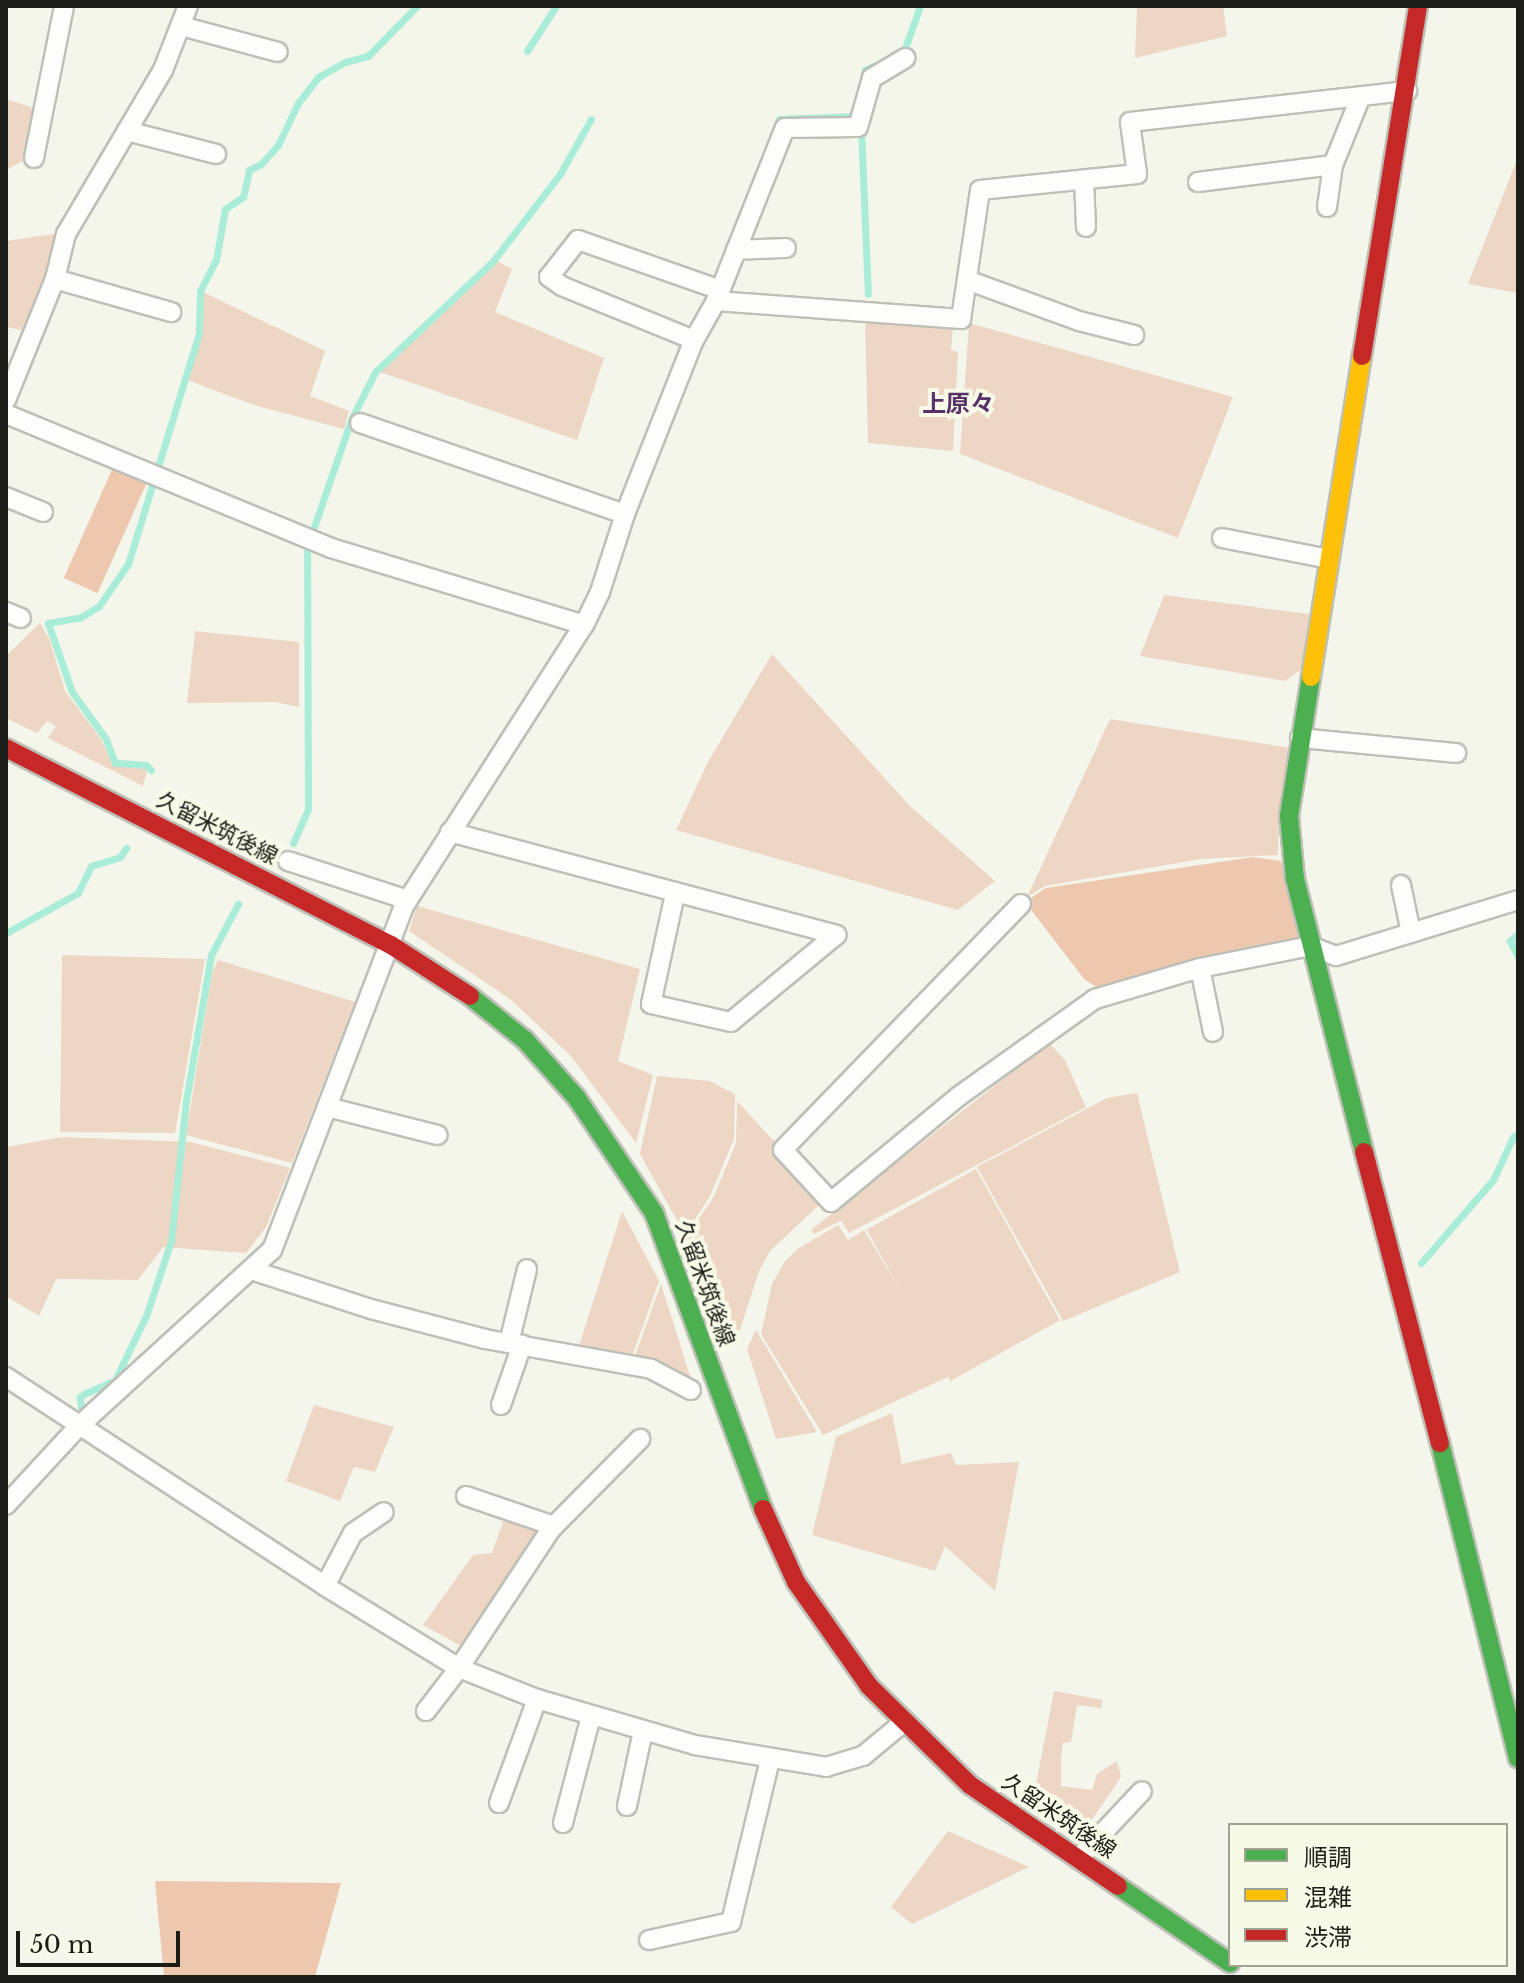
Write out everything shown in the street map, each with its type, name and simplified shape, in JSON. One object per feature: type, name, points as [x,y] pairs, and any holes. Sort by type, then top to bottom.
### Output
[{"type":"street","points":[[34,158],[64,6]]},
{"type":"street","points":[[6,400],[55,279],[66,234],[163,70],[188,6]]},
{"type":"street","points":[[1418,6],[1407,91],[1289,816],[1295,879],[1310,946],[1434,1419],[1518,1759]]},
{"type":"street","points":[[181,26],[278,52]]},
{"type":"street","points":[[7,1501],[79,1426],[272,1250],[408,900],[584,625],[604,581],[625,514],[694,340],[718,296],[785,128],[858,127],[872,78],[905,58]]},
{"type":"street","points":[[694,340],[562,286],[549,277],[578,240],[718,296],[961,319],[980,190],[1137,174],[1130,122],[1407,91]]},
{"type":"street","points":[[1327,207],[1333,165],[1361,96]]},
{"type":"street","points":[[127,131],[216,154]]},
{"type":"street","points":[[1198,182],[1333,165]]},
{"type":"street","points":[[1084,180],[1086,227]]},
{"type":"street","points":[[736,250],[786,248]]},
{"type":"street","points":[[55,279],[171,312]]},
{"type":"street","points":[[967,280],[1079,321],[1134,335]]},
{"type":"street","points":[[6,414],[331,548],[584,625]]},
{"type":"street","points":[[360,423],[625,514]]},
{"type":"street","points":[[6,497],[43,512]]},
{"type":"street","points":[[1222,538],[1329,559]]},
{"type":"street","points":[[1300,738],[1456,753]]},
{"type":"street","name":"久留米筑後線","points":[[6,748],[391,945],[455,984],[525,1040],[576,1097],[617,1153],[654,1213],[766,1518],[796,1582],[869,1686],[970,1785],[1228,1961]]},
{"type":"street","points":[[450,832],[836,935],[731,1022],[651,1004],[675,894]]},
{"type":"street","points":[[288,861],[408,900]]},
{"type":"street","points":[[1401,885],[1411,933]]},
{"type":"street","points":[[1021,904],[783,1150],[831,1202],[959,1096],[1095,999],[1200,968],[1310,946],[1336,956],[1518,900]]},
{"type":"street","points":[[1200,968],[1213,1032]]},
{"type":"street","points":[[327,1107],[438,1135]]},
{"type":"street","points":[[501,1405],[527,1269]]},
{"type":"street","points":[[251,1270],[371,1309],[515,1344],[651,1369],[691,1390]]},
{"type":"street","points":[[6,1377],[325,1586],[459,1668],[537,1699],[643,1731],[770,1760],[826,1767],[863,1756],[904,1722]]},
{"type":"street","points":[[426,1711],[459,1668],[554,1526],[640,1439]]},
{"type":"street","points":[[466,1496],[554,1526]]},
{"type":"street","points":[[325,1586],[353,1533],[384,1512]]},
{"type":"street","points":[[499,1803],[537,1699]]},
{"type":"street","points":[[563,1823],[591,1716]]},
{"type":"street","points":[[627,1806],[643,1731]]},
{"type":"street","points":[[649,1940],[731,1922],[770,1760]]},
{"type":"street","points":[[1078,1859],[1142,1791]]},
{"type":"shaded area","points":[[1137,6],[1223,6],[1227,36],[1135,58]]},
{"type":"shaded area","points":[[6,99],[31,107],[35,117],[26,159],[6,170]]},
{"type":"shaded area","points":[[1518,157],[1518,293],[1468,284]]},
{"type":"shaded area","points":[[60,233],[26,331],[6,327],[6,241]]},
{"type":"shaded area","points":[[497,261],[512,269],[495,312],[604,358],[577,440],[380,372]]},
{"type":"shaded area","points":[[203,292],[325,351],[310,396],[349,411],[344,429],[254,405],[187,380],[201,335]]},
{"type":"shaded area","points":[[865,318],[953,326],[951,350],[958,352],[953,451],[868,443]]},
{"type":"shaded area","points":[[969,323],[1233,397],[1178,538],[960,454]]},
{"type":"shaded area","points":[[115,463],[149,478],[98,593],[64,578]]},
{"type":"shaded area","points":[[1164,595],[1309,614],[1303,668],[1285,681],[1140,656]]},
{"type":"shaded area","points":[[40,623],[49,638],[65,691],[101,739],[113,765],[144,767],[147,771],[143,786],[48,738],[56,726],[47,721],[37,733],[6,718],[6,656]]},
{"type":"shaded area","points":[[195,631],[299,642],[299,707],[275,702],[187,703]]},
{"type":"shaded area","points":[[772,654],[910,806],[995,881],[958,910],[676,830],[708,762]]},
{"type":"shaded area","points":[[1110,719],[1291,748],[1279,808],[1278,855],[1201,859],[1045,886],[1027,897]]},
{"type":"shaded area","points":[[1253,857],[1281,861],[1299,940],[1175,965],[1100,989],[1085,980],[1025,902],[1046,888]]},
{"type":"shaded area","points":[[417,906],[640,969],[618,1061],[653,1075],[636,1143],[570,1055],[510,999],[409,931]]},
{"type":"shaded area","points":[[62,955],[205,959],[175,1133],[60,1132]]},
{"type":"shaded area","points":[[218,960],[355,1002],[292,1163],[186,1135],[212,973]]},
{"type":"shaded area","points":[[1049,1043],[1065,1060],[1086,1107],[849,1233],[841,1221],[814,1234],[811,1230]]},
{"type":"shaded area","points":[[657,1076],[709,1081],[735,1094],[734,1139],[710,1196],[685,1235],[640,1154]]},
{"type":"shaded area","points":[[1137,1093],[1180,1272],[1063,1321],[977,1167],[1107,1098]]},
{"type":"shaded area","points":[[737,1101],[775,1142],[778,1157],[820,1204],[770,1251],[759,1271],[737,1339],[687,1236],[713,1198],[736,1143]]},
{"type":"shaded area","points":[[62,1137],[191,1142],[290,1168],[266,1227],[246,1253],[163,1247],[138,1280],[56,1279],[39,1316],[6,1296],[6,1147]]},
{"type":"shaded area","points":[[976,1169],[1060,1320],[951,1381],[867,1230]]},
{"type":"shaded area","points":[[622,1211],[659,1281],[632,1356],[578,1349]]},
{"type":"shaded area","points":[[838,1225],[848,1240],[864,1230],[952,1375],[823,1435],[761,1334],[772,1284],[785,1261],[799,1248]]},
{"type":"shaded area","points":[[661,1284],[692,1382],[635,1356]]},
{"type":"shaded area","points":[[756,1330],[817,1432],[776,1439],[747,1349]]},
{"type":"shaded area","points":[[314,1405],[394,1427],[375,1472],[354,1467],[340,1501],[286,1481]]},
{"type":"shaded area","points":[[892,1413],[902,1464],[951,1453],[956,1465],[1019,1462],[995,1591],[945,1546],[935,1571],[812,1535],[836,1437]]},
{"type":"shaded area","points":[[505,1516],[542,1527],[465,1648],[423,1625],[473,1555],[492,1553]]},
{"type":"shaded area","points":[[1054,1691],[1103,1700],[1101,1708],[1077,1705],[1071,1742],[1063,1743],[1061,1759],[1061,1786],[1092,1790],[1097,1774],[1117,1761],[1121,1777],[1089,1824],[1044,1797],[1037,1806],[1032,1805]]},
{"type":"shaded area","points":[[948,1831],[1029,1867],[912,1924],[891,1907]]},
{"type":"shaded area","points":[[155,1881],[341,1883],[315,1977],[164,1977]]},
{"type":"waterway","points":[[151,770],[146,765],[115,763],[106,739],[72,692],[48,623],[81,617],[99,606],[128,564],[199,333],[200,291],[216,260],[225,209],[243,197],[249,170],[261,164],[278,145],[298,103],[318,77],[345,62],[368,56],[417,6]]},
{"type":"waterway","points":[[527,51],[556,6]]},
{"type":"waterway","points":[[899,53],[904,51],[920,6]]},
{"type":"waterway","points":[[862,84],[865,70],[885,61]]},
{"type":"waterway","points":[[779,119],[856,116],[857,112]]},
{"type":"waterway","points":[[293,843],[308,809],[307,547],[351,420],[375,372],[493,261],[560,174],[591,119]]},
{"type":"waterway","points":[[861,129],[868,294]]},
{"type":"waterway","points":[[6,933],[78,893],[91,866],[120,857],[126,848]]},
{"type":"waterway","points":[[81,1407],[80,1397],[115,1380],[146,1316],[171,1241],[186,1101],[211,955],[238,904]]},
{"type":"waterway","points":[[1518,934],[1510,941],[1518,957]]},
{"type":"waterway","points":[[1421,1263],[1493,1180],[1513,1137],[1518,1134]]},
{"type":"traffic: fast","points":[[1311,677],[1289,816],[1295,879],[1364,1152]]},
{"type":"traffic: fast","points":[[470,996],[525,1040],[576,1097],[654,1213],[763,1509]]},
{"type":"traffic: fast","points":[[1440,1443],[1518,1759]]},
{"type":"traffic: fast","points":[[1118,1886],[1228,1962]]},
{"type":"traffic: slow","points":[[1311,677],[1362,356]]},
{"type":"traffic: jam","points":[[1362,356],[1418,6]]},
{"type":"traffic: jam","points":[[6,748],[391,945],[470,996]]},
{"type":"traffic: jam","points":[[1364,1152],[1440,1443]]},
{"type":"traffic: jam","points":[[763,1509],[796,1582],[869,1686],[970,1785],[1118,1886]]},
{"type":"district","name":"上原々","points":[[958,404]]}]
